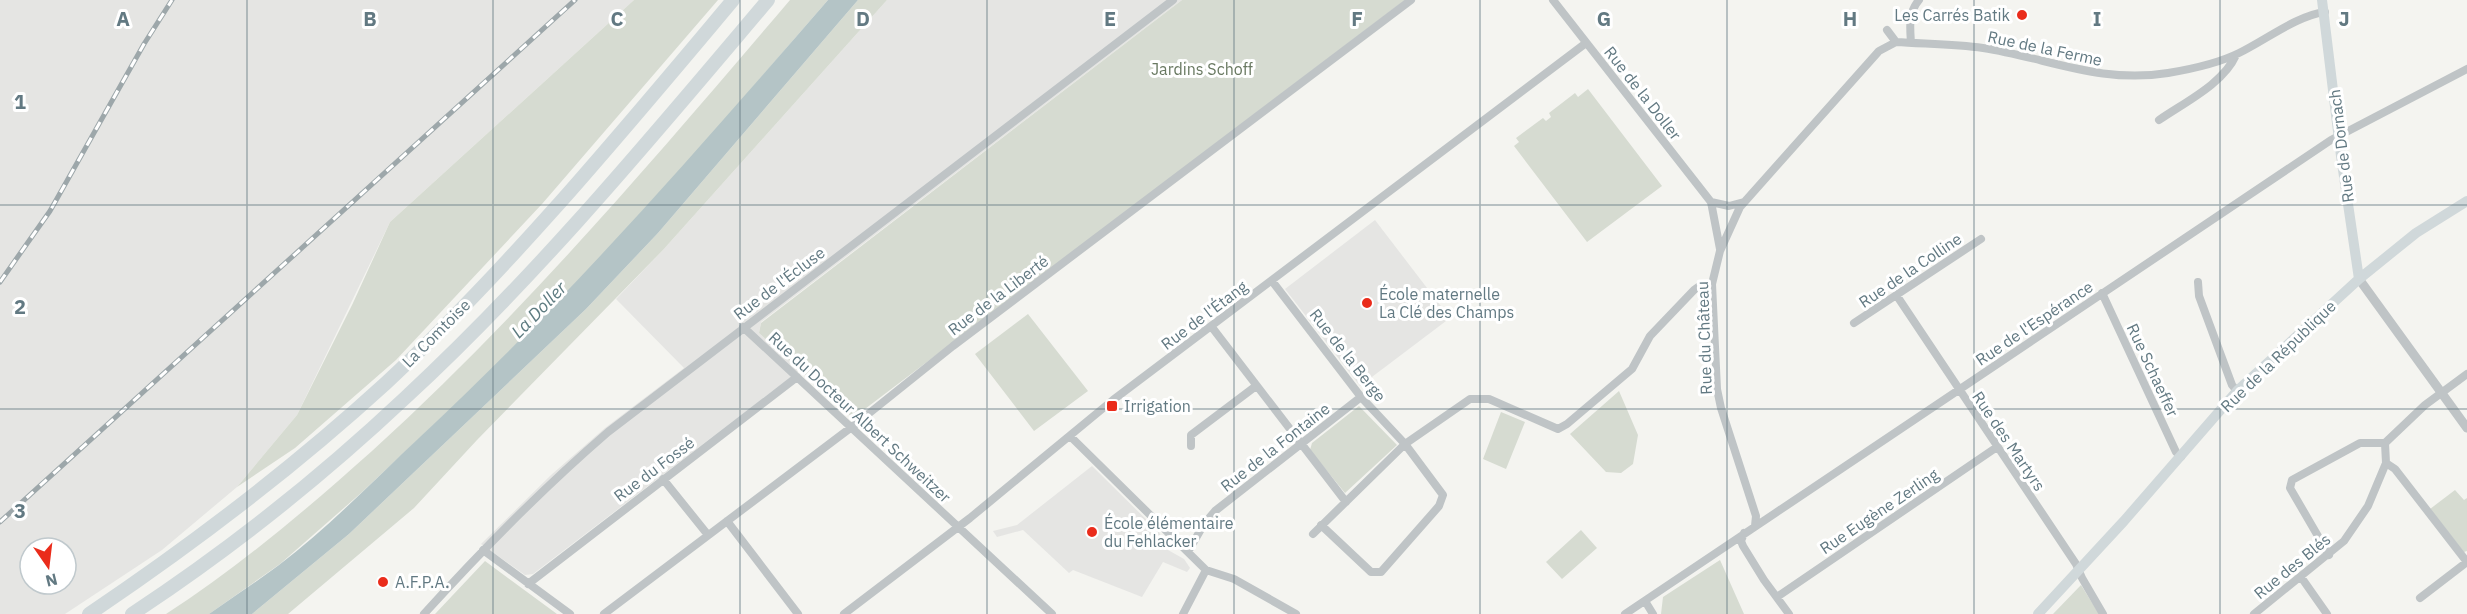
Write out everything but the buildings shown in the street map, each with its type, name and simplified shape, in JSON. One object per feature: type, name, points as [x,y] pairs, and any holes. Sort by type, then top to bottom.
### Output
[{"type":"highway","name":"La Comtoise","points":[[89,614],[221,521],[387,382],[531,235],[734,0]]},
{"type":"highway","name":"La Comtoise","points":[[132,614],[233,544],[290,500],[360,440],[423,381],[495,309],[598,199],[768,0]]},
{"type":"main road","name":"Rue de Dornach","points":[[2322,0],[2359,279]]},
{"type":"main road","name":"Rue de Dornach","points":[[2325,12],[2330,0]]},
{"type":"main road","name":"Rue de la République","points":[[2038,614],[2181,457],[2236,392],[2359,279],[2416,234],[2467,201]]},
{"type":"street","name":"Rue de l'Écluse","points":[[424,614],[483,550],[555,478],[608,432],[1173,0]]},
{"type":"street","name":"Rue de la Liberté","points":[[604,614],[852,427],[952,346],[1411,0]]},
{"type":"street","name":"Rue de la Doller","points":[[1553,0],[1711,202]]},
{"type":"street","points":[[1911,43],[1910,17],[1912,8],[1919,0]]},
{"type":"street","points":[[2159,120],[2216,81],[2230,68],[2236,55],[2303,19],[2325,12]]},
{"type":"street","points":[[1887,30],[1896,42]]},
{"type":"street","name":"Rue de la Ferme","points":[[1896,42],[1984,48],[2084,72],[2121,76],[2166,74],[2214,63],[2236,55]]},
{"type":"street","name":"Rue du Château","points":[[1755,526],[1756,516],[1717,389],[1712,284],[1720,251],[1731,224],[1745,201],[1879,51],[1896,42]]},
{"type":"street","name":"Rue de l'Étang","points":[[844,614],[959,526],[1110,403],[1586,43]]},
{"type":"street","name":"Rue de l'Espérance","points":[[1625,614],[2339,135],[2467,69]]},
{"type":"street","points":[[1711,202],[1729,206],[1745,201]]},
{"type":"street","name":"Rue du Château","points":[[1711,202],[1720,251]]},
{"type":"street","name":"Rue de la Colline","points":[[1854,323],[1981,239]]},
{"type":"street","points":[[2359,279],[2467,428]]},
{"type":"street","name":"Rue de la Berge","points":[[1272,281],[1361,397],[1405,444],[1442,492],[1442,501],[1386,570],[1371,572],[1321,525]]},
{"type":"street","points":[[2198,282],[2199,296],[2236,392]]},
{"type":"street","points":[[1312,534],[1405,444],[1470,399],[1489,399],[1558,429],[1566,424],[1632,369],[1650,336],[1694,290],[1701,285],[1712,284]]},
{"type":"street","name":"Rue Schaeffer","points":[[2102,293],[2176,452],[2181,457]]},
{"type":"street","name":"Rue des Martyrs","points":[[1897,296],[2079,571]]},
{"type":"street","name":"Rue du Docteur Albert Schweitzer","points":[[743,327],[1052,614]]},
{"type":"street","points":[[1210,327],[1346,502]]},
{"type":"street","points":[[2328,555],[2290,488],[2292,480],[2360,442],[2385,443],[2441,393],[2467,374]]},
{"type":"street","name":"Rue du Fossé","points":[[528,584],[797,377]]},
{"type":"street","points":[[1191,446],[1191,435],[1256,386]]},
{"type":"street","name":"Rue de la Fontaine","points":[[1189,550],[1204,524],[1215,511],[1361,397]]},
{"type":"street","points":[[1071,437],[1183,548],[1189,550],[1206,570],[1234,579],[1296,614]]},
{"type":"street","name":"Rue des Blés","points":[[2253,614],[2344,541],[2368,506],[2386,463],[2385,443]]},
{"type":"street","name":"Rue Eugène Zerling","points":[[1777,597],[1997,447]]},
{"type":"street","points":[[2386,463],[2395,469],[2467,562],[2420,598]]},
{"type":"street","points":[[663,479],[708,535]]},
{"type":"street","points":[[727,521],[798,614]]},
{"type":"street","points":[[1744,533],[1741,543],[1789,614]]},
{"type":"street","points":[[483,550],[570,614]]},
{"type":"street","points":[[1183,614],[1206,570]]},
{"type":"street","points":[[2079,571],[2103,614]]},
{"type":"street","points":[[2301,577],[2327,614]]},
{"type":"street","points":[[1645,601],[1653,614]]},
{"type":"shaded area","points":[[0,0],[634,0],[390,222],[297,415],[237,487],[162,550],[65,614],[0,614]]},
{"type":"shaded area","name":"La Doller","points":[[828,0],[858,0],[658,233],[586,309],[349,534],[252,614],[209,614],[279,565],[316,535],[527,333],[630,224]]},
{"type":"shaded area","points":[[887,0],[1182,0],[761,322],[759,333],[800,370],[533,574],[525,575],[481,544],[551,475],[605,428],[684,368],[616,299],[663,250]]},
{"type":"shaded area","name":"École maternelle La Clé des Champs","points":[[1375,220],[1450,318],[1360,386],[1285,289]]},
{"type":"shaded area","name":"École élémentaire du Fehlacker","points":[[1092,466],[1159,532],[1168,550],[1184,559],[1190,568],[1187,572],[1163,562],[1142,597],[1073,570],[1069,573],[1023,530],[997,537],[993,531],[1017,525]]},
{"type":"green space","points":[[634,0],[718,0],[542,204],[396,360],[295,448],[237,487],[297,415],[353,303],[390,222]]},
{"type":"green space","points":[[790,0],[828,0],[707,140],[596,262],[476,385],[361,493],[280,564],[209,614],[166,614],[220,577],[298,516],[372,451],[483,344],[639,175]]},
{"type":"green space","points":[[858,0],[887,0],[663,250],[477,440],[414,508],[288,614],[252,614],[349,534],[586,309],[658,233]]},
{"type":"green space","name":"Jardins Schoff","points":[[1182,0],[1405,0],[853,418],[759,333],[761,323]]},
{"type":"green space","points":[[1588,89],[1662,186],[1587,242],[1514,146],[1519,142],[1516,138],[1543,118],[1546,121],[1551,117],[1549,113],[1575,93],[1578,97]]},
{"type":"green space","points":[[1028,314],[1088,391],[1034,431],[975,354]]},
{"type":"green space","points":[[1619,391],[1638,435],[1633,464],[1621,473],[1606,472],[1570,434]]},
{"type":"green space","points":[[1359,406],[1397,445],[1345,493],[1310,450],[1312,443]]},
{"type":"green space","points":[[1501,412],[1525,422],[1506,469],[1483,459]]},
{"type":"green space","points":[[2455,490],[2464,500],[2467,498],[2467,551],[2464,552],[2430,509]]},
{"type":"green space","points":[[1581,530],[1597,548],[1562,579],[1546,562]]},
{"type":"green space","points":[[1720,560],[1744,614],[1661,614],[1663,597]]},
{"type":"green space","points":[[485,561],[557,614],[435,614]]},
{"type":"green space","points":[[2081,585],[2099,614],[2053,614]]},
{"type":"railway","points":[[0,282],[50,211],[144,44],[172,0]]},
{"type":"railway","points":[[0,522],[575,0]]},
{"type":"place","name":"Les Carrés Batik","points":[[2022,15]]},
{"type":"place","name":"École maternelle La Clé des Champs","points":[[1367,303]]},
{"type":"place","name":"Irrigation","points":[[1112,406]]},
{"type":"place","name":"École élémentaire du Fehlacker","points":[[1092,532]]},
{"type":"place","name":"A.F.P.A.","points":[[383,582]]}]
